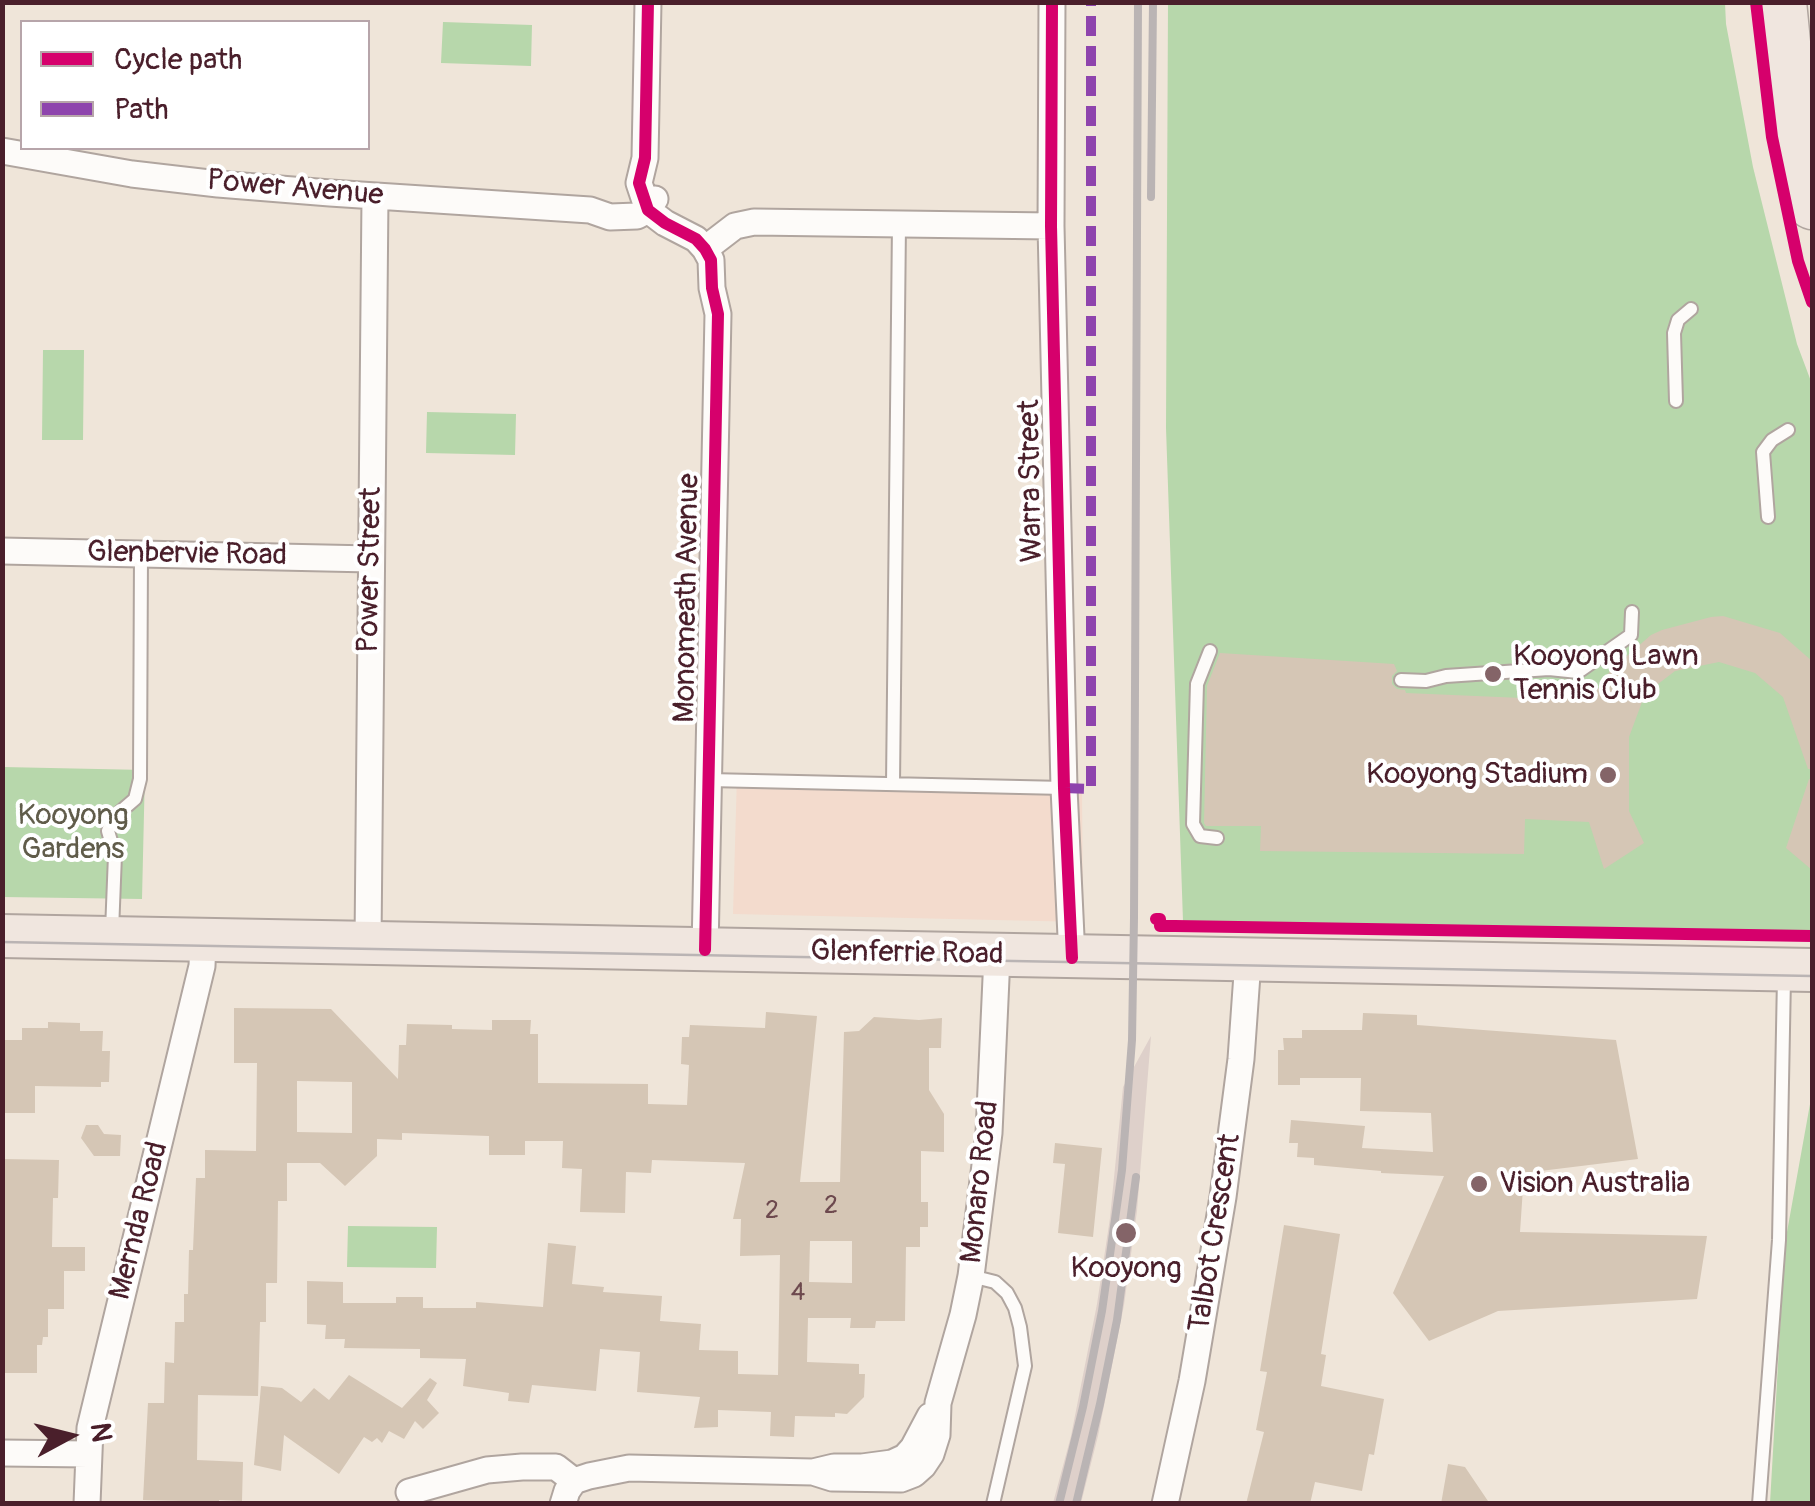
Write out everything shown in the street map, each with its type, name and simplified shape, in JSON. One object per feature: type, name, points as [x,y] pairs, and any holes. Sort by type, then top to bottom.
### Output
[{"type":"highway","points":[[1782,2],[1790,84],[1812,205]]},
{"type":"main road","name":"Glenferrie Road","points":[[2,936],[1798,969]]},
{"type":"street","points":[[648,2],[645,158],[639,182],[664,222],[696,239],[713,243],[735,226],[754,222],[1052,226]]},
{"type":"street","name":"Warra Street","points":[[1052,2],[1052,226],[1064,788],[1072,958]]},
{"type":"street","name":"Power Avenue","points":[[2,151],[132,174],[218,184],[590,210],[610,217],[628,218],[649,200]]},
{"type":"street","name":"Power Street","points":[[368,944],[375,196]]},
{"type":"street","name":"Monomeath Avenue","points":[[705,950],[718,314],[710,260],[713,243]]},
{"type":"street","name":"Glenbervie Road","points":[[2,551],[371,559]]},
{"type":"street","name":"Mernda Road","points":[[87,1504],[90,1428],[202,966],[203,940]]},
{"type":"street","name":"Monaro Road","points":[[408,1492],[487,1470],[522,1466],[564,1484],[589,1459],[629,1468],[813,1472],[834,1467],[862,1468],[905,1458],[938,1403],[971,1276],[988,1133],[997,956]]},
{"type":"street","name":"Talbot Crescent","points":[[1164,1504],[1192,1381],[1224,1197],[1241,1059],[1248,960]]},
{"type":"street","points":[[2,1453],[88,1454]]},
{"type":"street","points":[[547,1504],[548,1484],[564,1484]]},
{"type":"lane","points":[[894,784],[899,224]]},
{"type":"lane","points":[[1676,401],[1674,333],[1678,320],[1691,309]]},
{"type":"lane","points":[[1768,518],[1763,452],[1772,440],[1788,430]]},
{"type":"lane","points":[[112,938],[115,855],[108,831],[113,818],[135,799],[140,779],[141,554]]},
{"type":"lane","points":[[1401,680],[1550,669],[1578,672],[1631,635],[1632,612]]},
{"type":"lane","points":[[1210,651],[1205,672],[1197,684],[1193,824],[1200,836],[1217,838]]},
{"type":"lane","points":[[709,780],[1064,788]]},
{"type":"lane","points":[[1759,1504],[1798,969]]},
{"type":"lane","points":[[971,1276],[995,1282],[1006,1293],[1015,1308],[1025,1365],[993,1504]]},
{"type":"shaded area","points":[[737,775],[1082,786],[1083,922],[733,914]]},
{"type":"shaded area","points":[[1151,1036],[1137,1211],[1124,1305],[1098,1436],[1081,1503],[1053,1503],[1071,1436],[1097,1304],[1123,1087]]},
{"type":"green space","name":"Kooyong Lawn Tennis Club","points":[[1168,3],[1725,3],[1753,167],[1797,344],[1812,384],[1812,931],[1183,921],[1166,428]]},
{"type":"green space","points":[[443,22],[532,25],[531,66],[441,63]]},
{"type":"green space","points":[[43,350],[84,350],[83,440],[42,440]]},
{"type":"green space","points":[[427,412],[516,414],[515,455],[426,453]]},
{"type":"green space","name":"Kooyong Gardens","points":[[3,767],[145,770],[142,899],[3,897]]},
{"type":"green space","points":[[1812,1093],[1812,1503],[1770,1503],[1785,1243]]},
{"type":"green space","points":[[348,1226],[437,1227],[436,1268],[347,1267]]},
{"type":"building","points":[[1723,616],[1780,633],[1812,661],[1812,769],[1808,769],[1783,697],[1755,673],[1719,662],[1675,671],[1645,694],[1629,737],[1629,811],[1644,843],[1604,869],[1589,822],[1525,819],[1524,854],[1260,851],[1261,826],[1204,823],[1207,686],[1220,653],[1394,664],[1397,671],[1392,684],[1406,693],[1522,698],[1522,686],[1602,688],[1614,667],[1651,635]]},
{"type":"building","points":[[1809,779],[1812,780],[1812,870],[1786,848]]},
{"type":"building","points":[[234,1008],[331,1009],[398,1079],[399,1045],[406,1045],[407,1024],[492,1030],[492,1020],[531,1020],[530,1034],[538,1034],[538,1083],[648,1084],[648,1104],[687,1105],[689,1065],[681,1064],[682,1037],[689,1037],[690,1025],[765,1028],[766,1012],[817,1016],[800,1182],[840,1182],[844,1032],[859,1031],[874,1017],[942,1018],[941,1048],[929,1048],[929,1090],[944,1114],[944,1152],[921,1151],[921,1202],[928,1202],[928,1227],[920,1227],[920,1247],[906,1247],[905,1321],[876,1321],[875,1328],[850,1328],[851,1318],[808,1318],[807,1362],[859,1364],[859,1374],[865,1374],[864,1397],[847,1414],[795,1416],[794,1437],[770,1436],[771,1412],[718,1410],[718,1427],[694,1428],[700,1397],[637,1392],[640,1352],[600,1349],[596,1391],[532,1385],[529,1403],[508,1401],[509,1393],[463,1386],[466,1359],[420,1358],[420,1349],[344,1348],[345,1339],[325,1339],[326,1325],[307,1324],[307,1281],[343,1282],[343,1303],[396,1303],[396,1297],[423,1297],[423,1308],[476,1308],[476,1302],[543,1307],[548,1243],[576,1246],[572,1284],[604,1287],[603,1292],[662,1296],[660,1321],[701,1324],[699,1350],[738,1351],[738,1374],[778,1375],[780,1255],[740,1256],[741,1219],[733,1219],[745,1163],[652,1160],[651,1173],[626,1172],[625,1213],[580,1212],[582,1169],[562,1168],[563,1141],[525,1141],[525,1155],[489,1155],[489,1136],[402,1133],[402,1140],[377,1139],[377,1156],[345,1186],[320,1163],[287,1163],[287,1201],[278,1201],[277,1283],[266,1283],[266,1322],[260,1322],[258,1396],[198,1395],[197,1460],[243,1462],[242,1501],[182,1504],[143,1500],[148,1403],[164,1403],[165,1362],[174,1363],[175,1322],[184,1322],[196,1178],[205,1178],[205,1150],[256,1151],[257,1063],[234,1063]],"holes":[[[297,1081],[352,1082],[352,1133],[297,1132]],[[810,1241],[852,1241],[852,1283],[809,1282]]]},
{"type":"building","name":"Vision Australia","points":[[1363,1013],[1417,1015],[1417,1025],[1616,1040],[1638,1159],[1524,1173],[1520,1232],[1707,1236],[1697,1299],[1498,1311],[1429,1341],[1393,1293],[1444,1176],[1314,1165],[1314,1158],[1297,1157],[1298,1143],[1289,1143],[1291,1120],[1365,1126],[1362,1148],[1433,1152],[1431,1113],[1360,1111],[1361,1078],[1300,1078],[1300,1085],[1278,1085],[1278,1050],[1284,1050],[1283,1038],[1302,1038],[1302,1030],[1362,1030]]},
{"type":"building","points":[[48,1022],[80,1023],[80,1031],[103,1031],[102,1051],[110,1051],[109,1082],[101,1082],[101,1087],[35,1086],[35,1113],[2,1113],[3,1040],[22,1040],[22,1028],[48,1028]]},
{"type":"building","points":[[86,1125],[98,1125],[104,1134],[121,1135],[120,1156],[94,1156],[81,1138]]},
{"type":"building","points":[[1055,1143],[1102,1148],[1093,1237],[1058,1233],[1065,1164],[1053,1163]]},
{"type":"building","points":[[2,1159],[59,1160],[52,1247],[85,1247],[85,1271],[64,1271],[64,1309],[48,1309],[48,1337],[37,1345],[37,1373],[2,1373]]},
{"type":"building","points":[[1284,1225],[1340,1234],[1321,1354],[1326,1355],[1321,1386],[1384,1399],[1374,1455],[1369,1454],[1362,1491],[1315,1482],[1310,1504],[1246,1504],[1264,1432],[1256,1430],[1267,1372],[1260,1371]]},
{"type":"building","points":[[349,1375],[402,1408],[430,1378],[437,1383],[427,1400],[439,1413],[423,1429],[415,1421],[404,1439],[389,1431],[382,1443],[377,1438],[372,1442],[364,1437],[339,1474],[284,1435],[281,1471],[254,1465],[261,1386],[282,1388],[301,1402],[314,1388],[329,1400]]},
{"type":"building","points":[[1448,1464],[1465,1467],[1490,1504],[1441,1504]]},
{"type":"tram line","points":[[2,942],[1812,976]]},
{"type":"railway","points":[[1059,1504],[1102,1311],[1122,1170],[1132,1040],[1138,2]]},
{"type":"railway","points":[[1151,197],[1153,2]]},
{"type":"railway","points":[[1076,1504],[1117,1320],[1136,1177]]},
{"type":"marked path","points":[[1064,788],[1091,789],[1091,2]]},
{"type":"cycle path","points":[[648,2],[645,158],[639,183],[648,210],[696,239],[705,249],[711,260],[718,314],[705,950]]},
{"type":"cycle path","points":[[1052,2],[1051,226],[1064,788],[1072,958]]},
{"type":"cycle path","points":[[1756,2],[1772,137],[1798,261],[1812,302]]},
{"type":"cycle path","points":[[1156,919],[1160,919],[1160,926],[1812,936]]},
{"type":"place","name":"Kooyong Lawn Tennis Club","points":[[1493,674]]},
{"type":"place","name":"Kooyong Stadium","points":[[1608,775]]},
{"type":"place","name":"Vision Australia","points":[[1479,1184]]},
{"type":"place","name":"Kooyong","points":[[1126,1233]]}]
